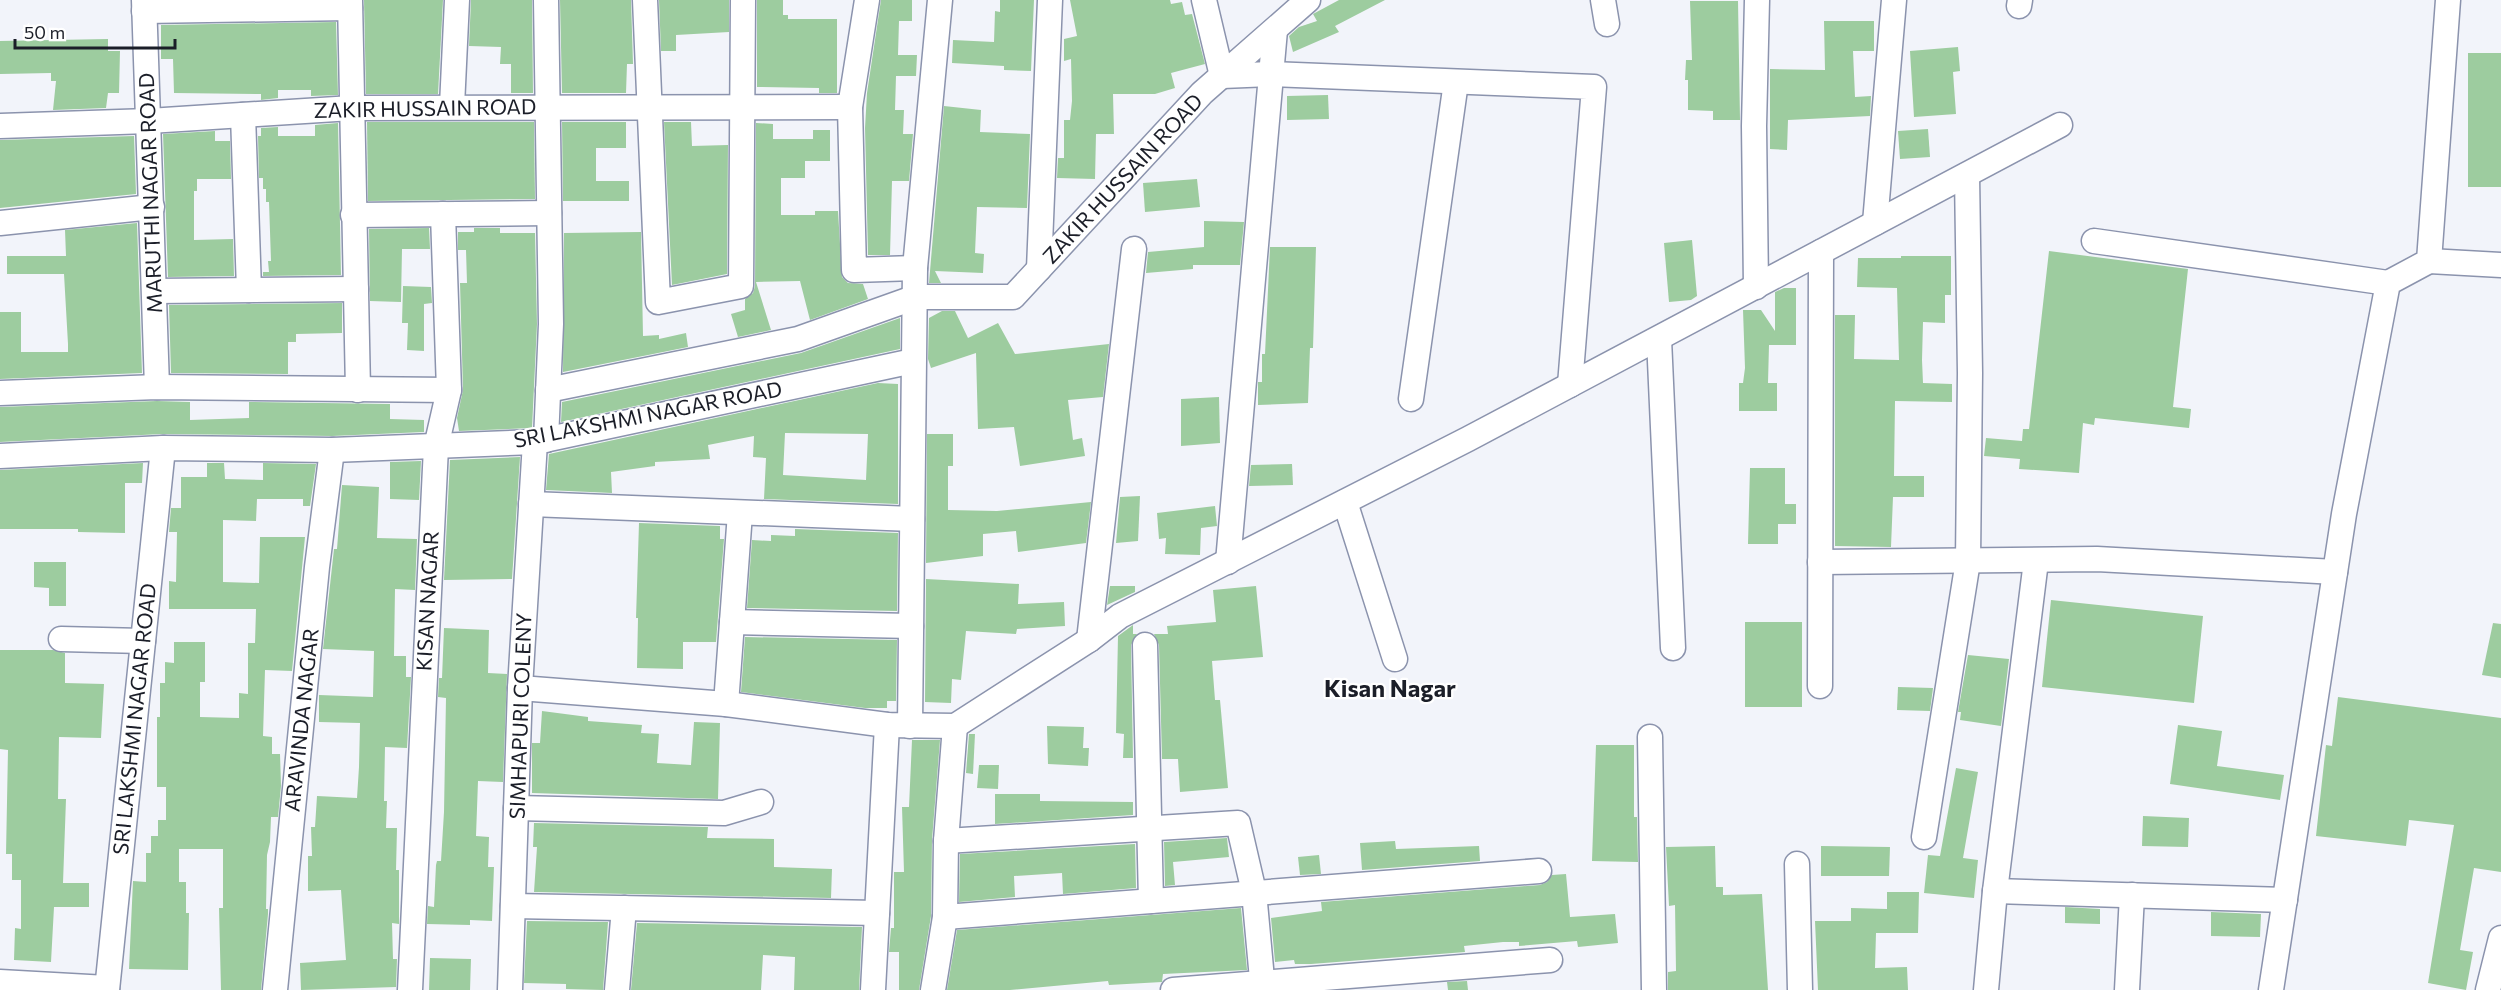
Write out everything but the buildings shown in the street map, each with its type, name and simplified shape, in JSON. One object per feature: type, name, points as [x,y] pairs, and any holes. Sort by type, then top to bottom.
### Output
[{"type":"street","points":[[452,106],[457,0]]},
{"type":"street","name":"SIMHAPURI COLENY","points":[[510,990],[520,688],[531,504],[548,390],[551,324],[546,0]]},
{"type":"street","points":[[645,0],[658,302],[741,286],[743,0]]},
{"type":"street","points":[[867,0],[850,106],[854,270],[915,268]]},
{"type":"street","points":[[873,990],[877,914],[911,626],[915,268],[940,0]]},
{"type":"street","points":[[1039,269],[1050,0]]},
{"type":"street","points":[[1204,0],[1222,76],[1271,74],[1594,87],[1570,385]]},
{"type":"street","name":"ZAKIR HUSSAIN ROAD","points":[[548,390],[798,339],[916,297],[1013,297],[1202,93],[1283,16],[1308,0]]},
{"type":"street","points":[[1603,0],[1607,24]]},
{"type":"street","points":[[1756,287],[1754,126],[1757,0]]},
{"type":"street","points":[[1875,224],[1894,0]]},
{"type":"street","points":[[2429,261],[2448,0]]},
{"type":"street","points":[[144,6],[350,4],[358,390]]},
{"type":"street","name":"MARUTHI NAGAR ROAD","points":[[144,6],[157,387]]},
{"type":"street","points":[[1228,561],[1271,74],[1283,16]]},
{"type":"street","points":[[1412,399],[1456,82]]},
{"type":"street","name":"ZAKIR HUSSAIN ROAD","points":[[0,126],[148,121],[352,108],[850,106]]},
{"type":"street","points":[[243,115],[249,290]]},
{"type":"street","points":[[520,688],[726,705],[899,726],[955,726],[1089,640],[1120,616],[1659,339],[2060,125]]},
{"type":"street","points":[[1924,837],[1968,561],[1970,373],[1967,175]]},
{"type":"street","points":[[0,223],[152,207]]},
{"type":"street","points":[[353,215],[549,213]]},
{"type":"street","name":"KISAN NAGAR","points":[[410,990],[436,447],[449,390],[443,214]]},
{"type":"street","points":[[2094,241],[2388,283],[2429,261],[2501,265]]},
{"type":"street","points":[[1089,640],[1134,249]]},
{"type":"street","points":[[1820,686],[1821,252]]},
{"type":"street","points":[[2271,990],[2335,572],[2388,283]]},
{"type":"street","points":[[155,291],[356,289]]},
{"type":"street","points":[[1659,339],[1673,648]]},
{"type":"street","name":"SRI LAKSHMI NAGAR ROAD","points":[[0,456],[164,448],[332,450],[540,441],[913,361]]},
{"type":"street","points":[[0,393],[157,387],[449,390]]},
{"type":"street","name":"SRI LAKSHMI NAGAR ROAD","points":[[107,989],[164,448]]},
{"type":"street","name":"ARAVINDA NAGAR","points":[[275,990],[317,567],[332,450]]},
{"type":"street","points":[[1345,502],[1395,659]]},
{"type":"street","points":[[531,504],[912,519]]},
{"type":"street","points":[[726,705],[740,513]]},
{"type":"street","points":[[1820,562],[2097,559],[2335,572]]},
{"type":"street","points":[[1986,990],[1995,891],[2036,561]]},
{"type":"street","points":[[732,622],[911,626]]},
{"type":"street","points":[[61,639],[143,641]]},
{"type":"street","points":[[1145,645],[1151,901]]},
{"type":"street","points":[[933,990],[945,917],[946,841],[955,726]]},
{"type":"street","points":[[1650,737],[1654,990]]},
{"type":"street","points":[[516,808],[724,813],[761,802]]},
{"type":"street","points":[[946,841],[1238,823],[1254,892],[1263,987]]},
{"type":"street","points":[[1797,864],[1800,990]]},
{"type":"street","points":[[945,917],[1539,871]]},
{"type":"street","points":[[1995,891],[2285,900]]},
{"type":"street","points":[[2127,990],[2132,895]]},
{"type":"street","points":[[513,906],[877,914]]},
{"type":"street","points":[[617,990],[624,908]]},
{"type":"street","points":[[2488,990],[2501,938]]},
{"type":"street","points":[[1173,990],[1263,987],[1550,960]]},
{"type":"street","points":[[0,982],[107,989]]},
{"type":"district","name":"Kisan Nagar","points":[[1390,689]]}]
